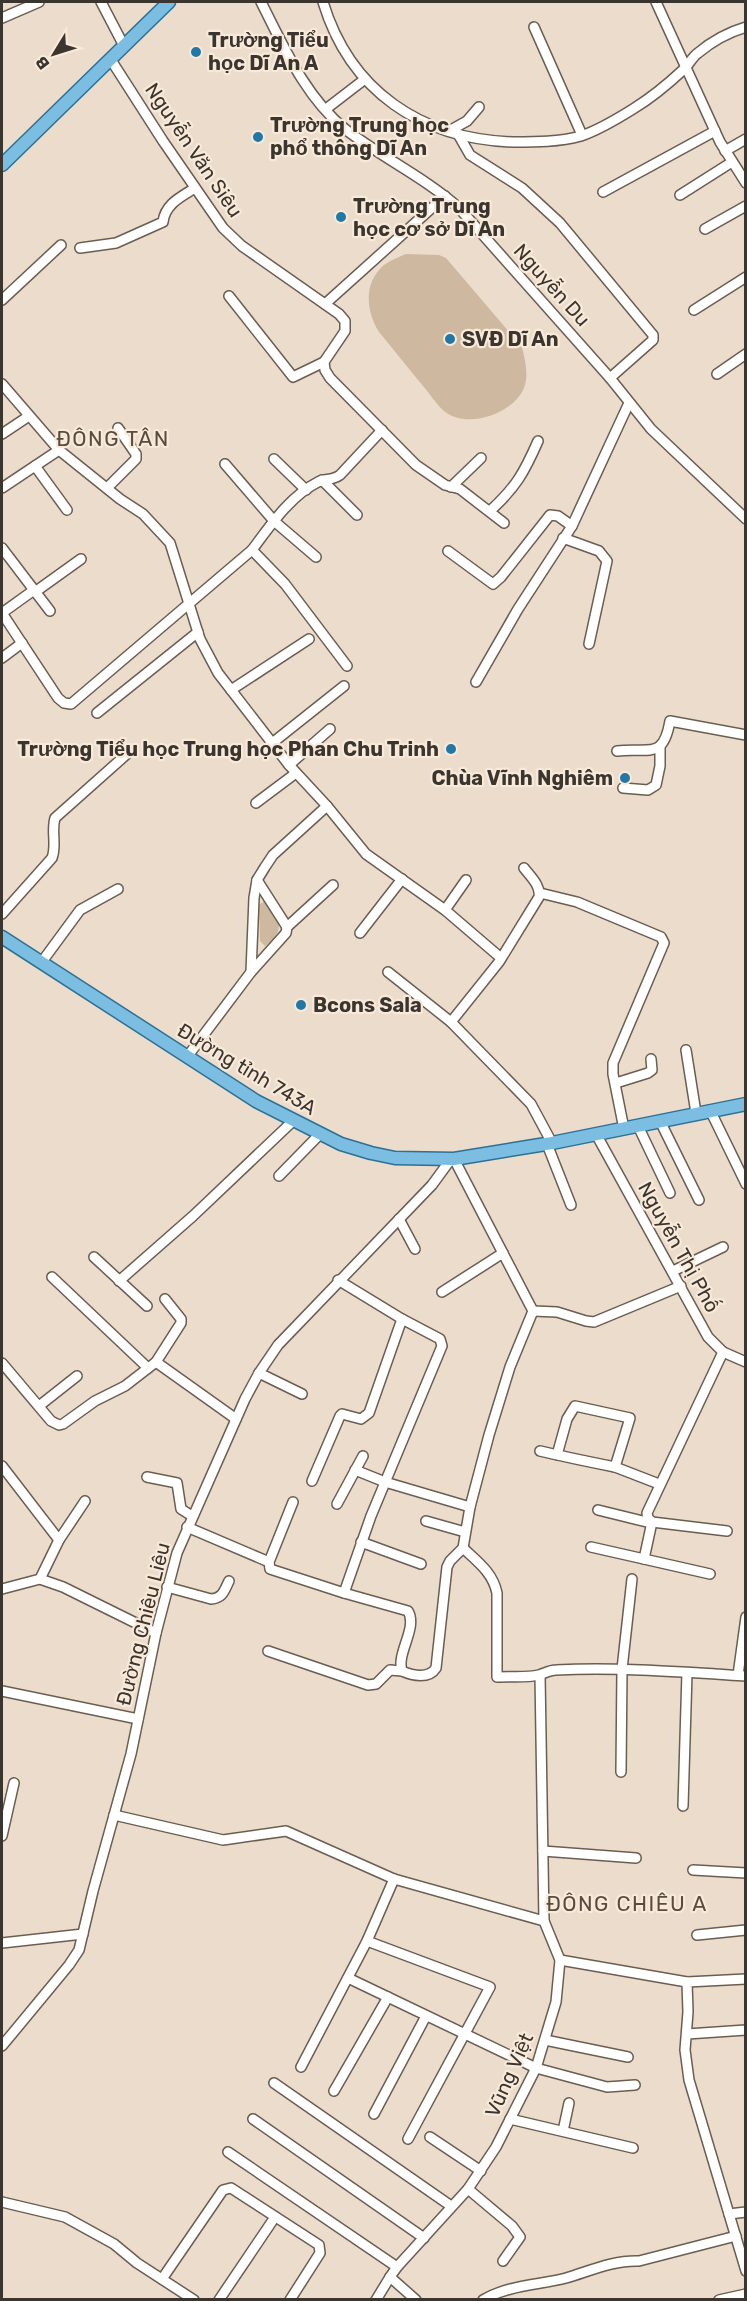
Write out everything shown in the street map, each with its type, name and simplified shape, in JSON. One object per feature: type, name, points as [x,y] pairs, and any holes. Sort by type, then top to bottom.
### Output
[{"type":"main road","points":[[3,159],[111,60],[169,2]]},
{"type":"main road","name":"Đường tỉnh 743A","points":[[2,937],[256,1101],[354,1150],[395,1158],[453,1159],[550,1143],[746,1104]]},
{"type":"street","points":[[2,18],[39,2]]},
{"type":"street","points":[[101,2],[124,46]]},
{"type":"street","name":"Nguyễn Du","points":[[261,2],[291,61],[326,110],[345,129],[432,185],[459,208],[610,378],[651,429],[746,519]]},
{"type":"street","points":[[323,2],[340,43],[353,65],[374,89],[401,110],[426,123],[487,141],[549,141],[582,135],[634,108],[657,93],[685,68],[696,54],[737,29],[746,27]]},
{"type":"street","points":[[656,2],[715,131],[746,183]]},
{"type":"street","points":[[534,27],[582,135]]},
{"type":"street","name":"Nguyễn Văn Siêu","points":[[111,60],[223,228],[242,246],[339,314],[345,321],[345,331],[324,362]]},
{"type":"street","points":[[326,110],[365,79]]},
{"type":"street","points":[[454,133],[479,107]]},
{"type":"street","points":[[603,192],[715,131]]},
{"type":"street","points":[[454,133],[470,154],[522,188],[560,223],[653,335],[653,340],[610,378]]},
{"type":"street","points":[[725,151],[746,139]]},
{"type":"street","points":[[680,195],[732,162]]},
{"type":"street","points":[[80,248],[116,243],[163,222],[164,213],[170,204],[195,188]]},
{"type":"street","points":[[325,304],[445,196]]},
{"type":"street","points":[[705,229],[746,206]]},
{"type":"street","points":[[2,300],[61,245]]},
{"type":"street","points":[[694,310],[746,277]]},
{"type":"street","points":[[229,296],[293,377],[324,362],[325,370],[330,378],[416,465],[440,482],[460,489],[504,523]]},
{"type":"street","points":[[717,374],[746,354]]},
{"type":"street","points":[[2,384],[59,450],[143,514],[170,543],[198,632],[218,673],[271,744],[327,806],[366,854],[446,910],[501,958]]},
{"type":"street","points":[[476,682],[572,526],[629,403]]},
{"type":"street","points":[[2,434],[29,416]]},
{"type":"street","points":[[106,488],[136,459],[136,454],[118,428]]},
{"type":"street","points":[[81,559],[2,613],[63,704],[71,704],[252,550],[274,521],[306,490],[322,480],[332,480],[340,475],[382,430]]},
{"type":"street","points":[[490,511],[510,493],[522,477],[538,441]]},
{"type":"street","points":[[2,488],[59,450]]},
{"type":"street","points":[[451,487],[481,458]]},
{"type":"street","points":[[274,459],[306,490]]},
{"type":"street","points":[[225,464],[274,521],[316,557]]},
{"type":"street","points":[[35,466],[67,510]]},
{"type":"street","points":[[322,480],[357,515]]},
{"type":"street","points":[[448,551],[493,584],[501,577],[543,520],[550,515],[558,516],[572,526]]},
{"type":"street","points":[[563,538],[599,551],[607,561],[589,644]]},
{"type":"street","points":[[2,548],[50,612]]},
{"type":"street","points":[[252,550],[285,584],[347,666]]},
{"type":"street","points":[[97,713],[198,632]]},
{"type":"street","points":[[231,690],[309,639]]},
{"type":"street","points":[[2,658],[22,643]]},
{"type":"street","points":[[271,744],[344,686]]},
{"type":"street","points":[[623,788],[648,790],[656,784],[660,766],[660,747],[667,737],[670,721],[746,735]]},
{"type":"street","points":[[289,765],[330,729]]},
{"type":"street","points":[[617,751],[651,750],[660,747]]},
{"type":"street","points":[[2,914],[52,858],[55,850],[52,830],[55,818],[128,753]]},
{"type":"street","points":[[256,803],[296,773]]},
{"type":"street","points":[[251,972],[254,898],[257,880],[273,855],[327,806]]},
{"type":"street","points":[[524,868],[540,892],[577,902],[661,937],[664,942],[613,1063],[613,1074],[624,1129]]},
{"type":"street","points":[[360,933],[402,879]]},
{"type":"street","points":[[257,880],[287,927]]},
{"type":"street","points":[[446,910],[466,880]]},
{"type":"street","points":[[187,1057],[251,972],[286,933],[287,927],[333,885]]},
{"type":"street","points":[[41,963],[80,910],[118,889]]},
{"type":"street","points":[[451,1022],[501,958],[540,892]]},
{"type":"street","points":[[388,972],[451,1022],[531,1104],[550,1143],[571,1205]]},
{"type":"street","points":[[686,1050],[696,1113]]},
{"type":"street","points":[[616,1083],[648,1073],[652,1070],[651,1059]]},
{"type":"street","points":[[710,1110],[746,1184]]},
{"type":"street","points":[[119,1281],[193,1216],[293,1121]]},
{"type":"street","points":[[660,1121],[699,1200]]},
{"type":"street","points":[[638,1126],[670,1193]]},
{"type":"street","points":[[279,1176],[320,1134]]},
{"type":"street","name":"Nguyễn Thị Phố","points":[[596,1134],[708,1337],[723,1352],[746,1362]]},
{"type":"street","points":[[268,1651],[368,1685],[376,1684],[390,1670],[429,1675],[436,1668],[446,1573],[450,1562],[463,1548],[470,1507],[510,1367],[533,1311],[453,1159]]},
{"type":"street","name":"Đường Chiêu Liêu","points":[[2,2046],[79,1950],[131,1754],[167,1587],[187,1527],[259,1373],[278,1345],[338,1280],[432,1185],[453,1159]]},
{"type":"street","points":[[399,1219],[415,1249]]},
{"type":"street","points":[[673,1271],[723,1247]]},
{"type":"street","points":[[442,1292],[503,1253]]},
{"type":"street","points":[[94,1257],[147,1306]]},
{"type":"street","points":[[52,1276],[152,1365],[236,1419]]},
{"type":"street","points":[[338,1280],[440,1339],[442,1346],[361,1542],[344,1593]]},
{"type":"street","points":[[533,1311],[557,1311],[594,1322],[681,1287]]},
{"type":"street","points":[[2,1363],[51,1421],[59,1425],[95,1401],[124,1386],[152,1365],[181,1323],[181,1319],[165,1299]]},
{"type":"street","points":[[312,1481],[340,1416],[342,1414],[360,1419],[369,1413],[402,1318]]},
{"type":"street","points":[[652,1522],[647,1513],[659,1484],[702,1401],[723,1352]]},
{"type":"street","points":[[259,1373],[302,1394]]},
{"type":"street","points":[[39,1406],[77,1376]]},
{"type":"street","points":[[557,1455],[570,1411],[578,1406],[630,1418],[615,1467]]},
{"type":"street","points":[[540,1451],[615,1467],[659,1484]]},
{"type":"street","points":[[337,1504],[363,1456]]},
{"type":"street","points":[[2,1466],[59,1540]]},
{"type":"street","points":[[355,1470],[385,1482],[470,1507]]},
{"type":"street","points":[[147,1477],[177,1483],[181,1509],[192,1516]]},
{"type":"street","points":[[40,1580],[59,1540],[85,1501]]},
{"type":"street","points":[[293,1502],[269,1562],[270,1569],[405,1610],[411,1615],[400,1663],[402,1671]]},
{"type":"street","points":[[598,1510],[652,1522],[727,1531]]},
{"type":"street","points":[[426,1521],[465,1532]]},
{"type":"street","points":[[644,1560],[652,1522]]},
{"type":"street","points":[[187,1527],[269,1562]]},
{"type":"street","points":[[361,1542],[421,1564]]},
{"type":"street","points":[[591,1546],[710,1575]]},
{"type":"street","points":[[463,1548],[495,1583],[497,1677],[540,1674],[554,1670],[622,1669],[710,1672],[742,1676],[746,1617]]},
{"type":"street","points":[[621,1772],[622,1669],[632,1579]]},
{"type":"street","points":[[2,1589],[40,1580],[63,1587],[156,1633]]},
{"type":"street","points":[[167,1587],[211,1599],[223,1594],[229,1581]]},
{"type":"street","points":[[683,1806],[687,1673]]},
{"type":"street","name":"Vũng Việt","points":[[376,2300],[397,2267],[468,2189],[480,2171],[536,2068],[556,2002],[560,1960],[544,1921],[540,1674]]},
{"type":"street","points":[[2,1691],[138,1719]]},
{"type":"street","points":[[2,1836],[5,1800],[14,1783]]},
{"type":"street","points":[[114,1815],[223,1840],[286,1831],[394,1879],[544,1921]]},
{"type":"street","points":[[543,1851],[636,1858]]},
{"type":"street","points":[[693,1870],[746,1873]]},
{"type":"street","points":[[301,2067],[367,1941],[394,1879]]},
{"type":"street","points":[[697,1935],[746,1929]]},
{"type":"street","points":[[2,1942],[83,1934]]},
{"type":"street","points":[[367,1941],[487,1984],[490,1990],[408,2139]]},
{"type":"street","points":[[560,1960],[687,1983],[746,1979]]},
{"type":"street","points":[[348,1978],[536,2068],[607,2087],[635,2085]]},
{"type":"street","points":[[687,1983],[685,2050],[689,2080],[746,2271]]},
{"type":"street","points":[[334,2091],[388,1997]]},
{"type":"street","points":[[374,2114],[426,2016]]},
{"type":"street","points":[[687,2034],[746,2030]]},
{"type":"street","points":[[545,2040],[628,2057]]},
{"type":"street","points":[[274,2083],[452,2206]]},
{"type":"street","points":[[563,2132],[569,2103]]},
{"type":"street","points":[[253,2119],[424,2238]]},
{"type":"street","points":[[510,2119],[633,2148]]},
{"type":"street","points":[[430,2137],[480,2171]]},
{"type":"street","points":[[228,2152],[397,2267]]},
{"type":"street","points":[[162,2279],[223,2190],[228,2187],[319,2245],[320,2253],[290,2300]]},
{"type":"street","points":[[468,2189],[512,2226],[520,2237],[503,2261]]},
{"type":"street","points":[[2,2202],[65,2217],[114,2244],[137,2263],[192,2299]]},
{"type":"street","points":[[729,2214],[746,2212]]},
{"type":"street","points":[[219,2300],[275,2217]]},
{"type":"street","points":[[483,2300],[499,2292],[563,2279],[622,2260],[639,2261],[735,2236]]},
{"type":"street","points":[[390,2277],[416,2300]]},
{"type":"street","points":[[719,2300],[746,2294]]},
{"type":"shaded area","name":"SVĐ Dĩ An","points":[[406,254],[439,255],[446,258],[522,347],[526,368],[524,388],[510,405],[500,412],[477,419],[465,419],[454,417],[444,411],[379,332],[369,306],[373,280],[384,265]]},
{"type":"shaded area","points":[[264,901],[274,913],[279,924],[276,935],[265,946],[260,941],[259,905]]},
{"type":"place","name":"Trường Tiểu học Dĩ An A","points":[[196,52]]},
{"type":"place","name":"Trường Trung học phổ thông Dĩ An","points":[[258,137]]},
{"type":"place","name":"Trường Trung học cơ sở Dĩ An","points":[[341,217]]},
{"type":"place","name":"SVĐ Dĩ An","points":[[450,339]]},
{"type":"place","name":"Trường Tiểu học Trung học Phan Chu Trinh","points":[[451,749]]},
{"type":"place","name":"Chùa Vĩnh Nghiêm","points":[[625,778]]},
{"type":"place","name":"Bcons Sala","points":[[301,1005]]},
{"type":"district","name":"ĐÔNG TÂN","points":[[113,439]]},
{"type":"district","name":"ĐÔNG CHIÊU A","points":[[627,1904]]}]
